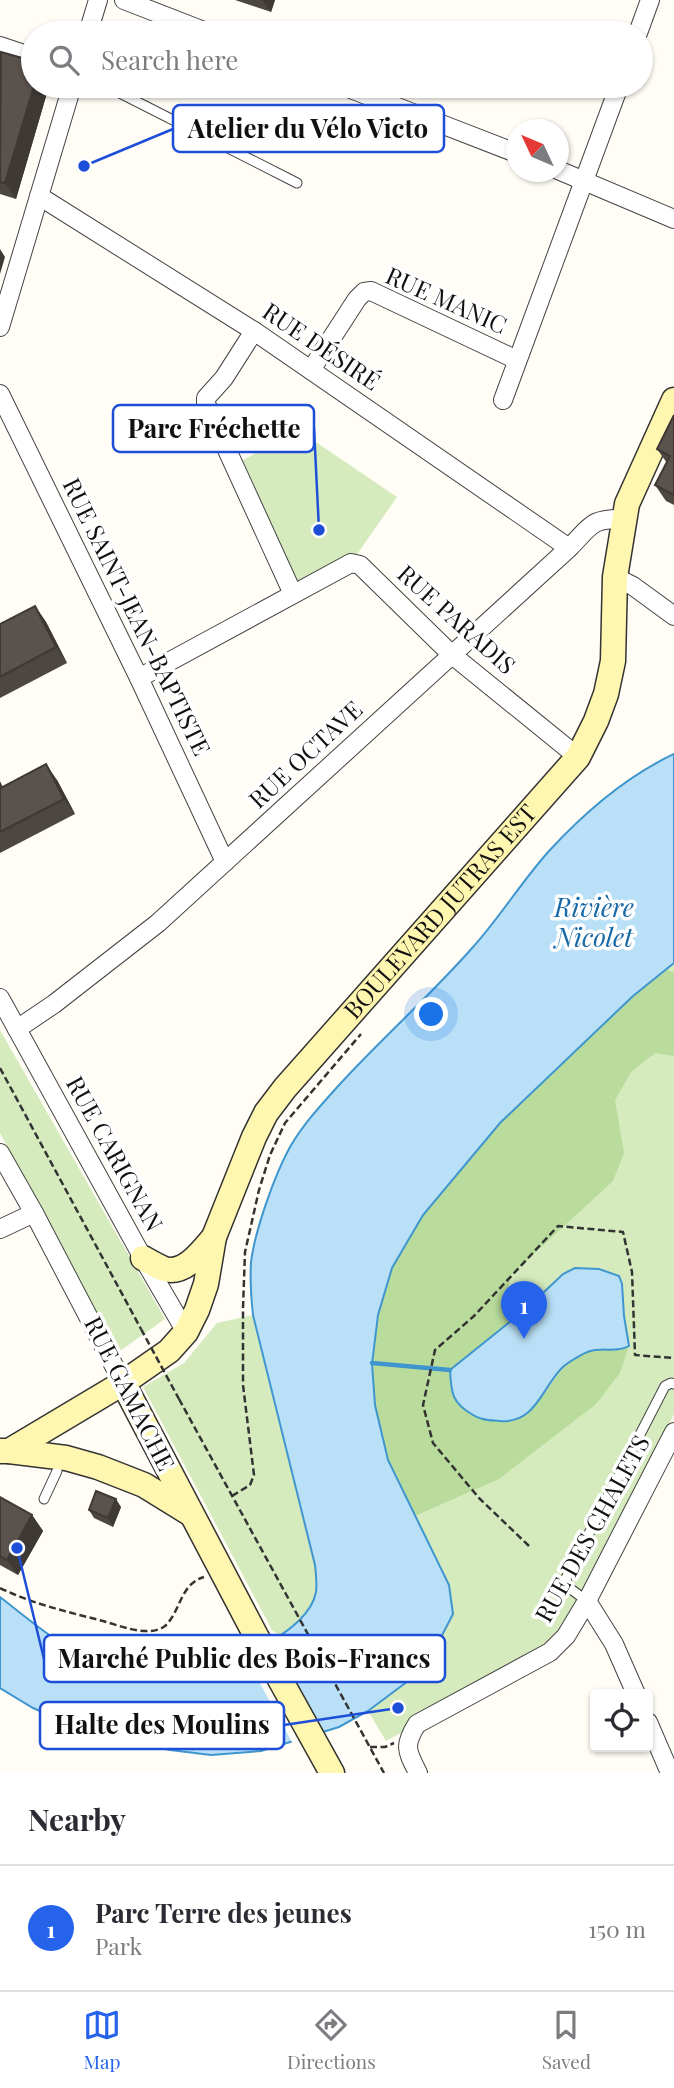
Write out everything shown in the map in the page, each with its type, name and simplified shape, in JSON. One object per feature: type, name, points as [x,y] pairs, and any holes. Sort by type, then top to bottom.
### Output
[{"type":"main road","name":"BOULEVARD JUTRAS EST","points":[[5,1451],[123,1383],[169,1351],[186,1332],[206,1284],[214,1237],[266,1113],[578,757],[607,694],[613,661],[615,577],[627,504],[674,400]]},
{"type":"main road","points":[[143,1258],[166,1270],[184,1266],[214,1237]]},
{"type":"main road","name":"RUE GAMACHE","points":[[123,1383],[256,1636],[332,1773]]},
{"type":"main road","points":[[5,1451],[66,1458],[98,1467],[144,1485],[191,1514]]},
{"type":"street","points":[[92,21],[98,0]]},
{"type":"street","points":[[124,0],[178,21]]},
{"type":"street","points":[[642,21],[650,0]]},
{"type":"street","points":[[0,46],[21,53]]},
{"type":"street","points":[[0,327],[6,287],[39,196],[68,98]]},
{"type":"street","points":[[374,98],[506,149]]},
{"type":"street","points":[[503,400],[615,98]]},
{"type":"street","points":[[569,174],[674,219]]},
{"type":"street","name":"RUE DÉSIRÉ","points":[[39,196],[254,331],[569,548]]},
{"type":"street","name":"RUE MANIC","points":[[311,370],[357,299],[364,292],[371,291],[517,360]]},
{"type":"street","points":[[254,331],[224,378],[206,398],[206,404],[293,594]]},
{"type":"street","name":"RUE SAINT-JEAN-BAPTISTE","points":[[0,394],[139,678],[225,862]]},
{"type":"street","name":"RUE OCTAVE","points":[[17,1029],[54,1004],[158,923],[594,523],[604,519],[624,519]]},
{"type":"street","name":"RUE PARADIS","points":[[139,678],[351,563],[360,565],[451,654],[578,757]]},
{"type":"street","points":[[615,577],[633,586],[674,616]]},
{"type":"street","name":"RUE CARIGNAN","points":[[0,998],[186,1332]]},
{"type":"street","name":"RUE GAMACHE","points":[[0,1153],[123,1383]]},
{"type":"street","points":[[0,1228],[34,1213]]},
{"type":"street","name":"RUE DES CHALETS","points":[[409,1737],[417,1724],[550,1652],[566,1636],[587,1601],[674,1432]]},
{"type":"street","points":[[587,1601],[614,1644],[634,1689]]},
{"type":"street","points":[[653,1734],[670,1773]]},
{"type":"street","points":[[409,1737],[406,1748],[418,1773]]},
{"type":"lane","points":[[130,98],[297,183]]},
{"type":"lane","points":[[587,1601],[569,1587],[566,1578],[666,1386],[674,1384]]},
{"type":"lane","points":[[44,1500],[57,1471]]},
{"type":"path","points":[[232,1496],[250,1485],[254,1475],[243,1385],[243,1308],[245,1252],[259,1190],[270,1155],[285,1123],[365,1029]]},
{"type":"path","points":[[0,1069],[384,1773]]},
{"type":"path","points":[[529,1546],[479,1497],[433,1443],[423,1405],[435,1350],[474,1316],[558,1226],[623,1232],[632,1272],[635,1355],[674,1358]]},
{"type":"path","points":[[0,1588],[41,1605],[150,1632],[166,1625],[184,1591],[199,1578],[209,1575]]},
{"type":"path","points":[[370,1747],[385,1747],[409,1737]]},
{"type":"green space","points":[[298,430],[397,497],[351,563],[293,594],[234,465]]},
{"type":"green space","points":[[674,963],[674,1414],[583,1597],[569,1641],[386,1741],[368,1711],[408,1681],[437,1645],[415,1516],[388,1461],[666,969]]},
{"type":"green space","points":[[666,969],[674,973],[674,1056],[655,1053],[631,1072],[615,1100],[624,1153],[613,1181],[511,1275],[508,1289],[526,1309],[451,1370],[546,1392],[569,1363],[584,1352],[629,1346],[620,1373],[596,1404],[499,1479],[415,1516],[388,1461],[375,1405],[372,1363],[378,1315],[392,1268],[423,1215],[500,1123],[633,996]]},
{"type":"green space","points":[[0,1030],[165,1319],[117,1353],[0,1133]]},
{"type":"green space","points":[[253,1315],[315,1565],[316,1591],[310,1610],[280,1636],[272,1630],[143,1387],[184,1363],[217,1323]]},
{"type":"water","name":"Rivière Nicolet","points":[[674,754],[674,963],[633,996],[500,1123],[423,1215],[392,1268],[378,1315],[372,1364],[375,1405],[388,1460],[449,1585],[453,1614],[437,1645],[408,1681],[368,1711],[339,1727],[261,1751],[211,1755],[125,1741],[83,1729],[33,1708],[0,1688],[0,1597],[42,1630],[77,1652],[119,1667],[180,1676],[216,1669],[252,1653],[299,1621],[310,1607],[316,1592],[315,1565],[252,1302],[253,1249],[278,1172],[290,1147],[314,1114],[473,947],[549,851],[607,796]]},
{"type":"water","points":[[575,1268],[599,1269],[619,1276],[629,1346],[589,1351],[568,1363],[554,1377],[536,1404],[521,1417],[488,1420],[466,1411],[454,1397],[450,1370],[526,1309],[563,1274]]},
{"type":"pier","points":[[268,1640],[319,1736],[293,1744],[244,1654]]},
{"type":"building","points":[[1,52],[21,58],[21,98],[30,98],[5,183],[0,182]]},
{"type":"building","points":[[674,415],[674,495],[655,485],[670,456],[657,449]]},
{"type":"building","points":[[35,606],[56,647],[0,677],[0,624]]},
{"type":"building","points":[[46,764],[64,799],[0,832],[0,786],[1,788]]},
{"type":"building","points":[[96,1491],[116,1499],[108,1518],[89,1510]]},
{"type":"building","points":[[0,1497],[32,1515],[7,1560],[0,1556]]},
{"type":"waterway","points":[[372,1363],[450,1370]]},
{"type":"place","name":"Atelier du Vélo Victo","points":[[84,166]]},
{"type":"place","name":"Parc Fréchette","points":[[319,530]]},
{"type":"place","name":"Parc Terre des jeunes","points":[[524,1339]]},
{"type":"place","name":"Marché Public des Bois-Francs","points":[[17,1548]]},
{"type":"place","name":"Halte des Moulins","points":[[398,1708]]}]
